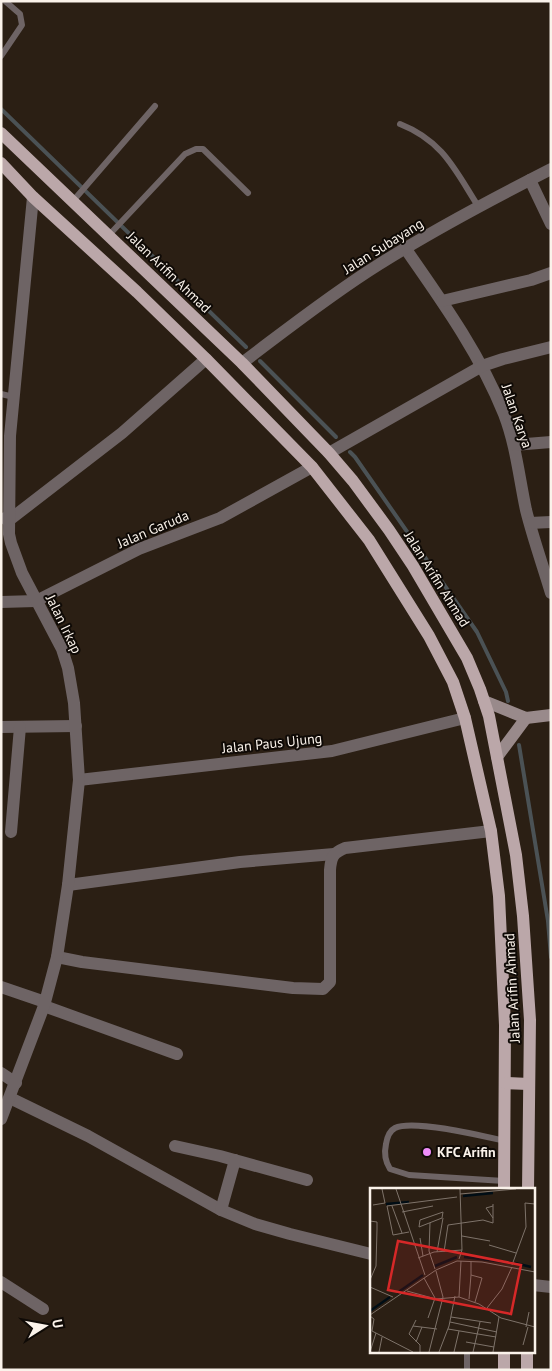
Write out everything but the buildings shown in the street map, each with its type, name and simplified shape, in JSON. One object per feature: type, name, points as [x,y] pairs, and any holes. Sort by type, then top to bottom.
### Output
[{"type":"main road","name":"Jalan Arifin Ahmad","points":[[1,133],[18,150],[80,193],[113,232],[329,453],[369,502],[413,566],[467,658],[489,716],[516,855],[523,916],[530,1020],[528,1188]]},
{"type":"main road","points":[[2,164],[18,150]]},
{"type":"main road","name":"Jalan Arifin Ahmad","points":[[2,164],[33,197],[138,292],[312,467],[368,540],[424,628],[453,682],[465,718],[491,831],[499,896],[505,1025],[504,1185]]},
{"type":"main road","points":[[484,701],[526,718],[551,715]]},
{"type":"main road","points":[[497,757],[526,718]]},
{"type":"main road","points":[[505,1083],[530,1084]]},
{"type":"main road","points":[[504,1354],[504,1370]]},
{"type":"main road","points":[[527,1354],[527,1370]]},
{"type":"street","name":"Jalan Subayang","points":[[242,363],[376,266],[478,206],[551,169]]},
{"type":"street","points":[[530,180],[551,224]]},
{"type":"street","name":"Jalan Irkap","points":[[1,1119],[44,1004],[57,957],[68,884],[79,780],[76,726],[68,668],[62,649],[22,573],[10,543],[5,518],[10,436],[8,396],[33,197]]},
{"type":"street","name":"Jalan Karya","points":[[405,248],[442,301],[482,366],[504,415],[514,445],[530,523],[551,594]]},
{"type":"street","points":[[442,301],[531,280],[551,273]]},
{"type":"street","points":[[329,453],[482,366],[551,347]]},
{"type":"street","points":[[5,518],[122,432],[206,359]]},
{"type":"street","points":[[514,445],[551,442]]},
{"type":"street","name":"Jalan Garuda","points":[[1,602],[36,601],[139,549],[220,518],[312,467]]},
{"type":"street","points":[[530,523],[551,522]]},
{"type":"street","name":"Jalan Paus Ujung","points":[[79,780],[332,751],[465,718]]},
{"type":"street","points":[[1,727],[76,726]]},
{"type":"street","points":[[11,832],[20,728]]},
{"type":"street","points":[[68,884],[240,862],[334,854],[345,848],[491,831]]},
{"type":"street","points":[[57,957],[82,962],[294,988],[323,989],[330,982],[330,860],[334,854]]},
{"type":"street","points":[[1,987],[177,1054]]},
{"type":"street","points":[[1,1073],[16,1083]]},
{"type":"street","points":[[10,1098],[88,1136],[221,1210],[255,1224],[370,1254]]},
{"type":"street","points":[[175,1146],[235,1160],[306,1180]]},
{"type":"street","points":[[221,1210],[235,1160]]},
{"type":"street","points":[[1,1282],[43,1309]]},
{"type":"street","points":[[534,1285],[551,1287]]},
{"type":"lane","points":[[1,56],[22,25],[20,14],[5,1]]},
{"type":"lane","points":[[80,193],[155,106]]},
{"type":"lane","points":[[400,124],[416,130],[439,148],[478,206]]},
{"type":"lane","points":[[113,232],[185,154],[196,149],[204,150],[248,193]]},
{"type":"lane","points":[[504,1185],[399,1172],[390,1169],[385,1161],[385,1147],[388,1134],[394,1128],[405,1125],[458,1130],[505,1141]]},
{"type":"lane","points":[[467,1354],[467,1370]]},
{"type":"waterway","points":[[1,109],[246,347]]},
{"type":"waterway","points":[[260,361],[336,437]]},
{"type":"waterway","points":[[350,452],[477,632],[506,692],[508,701]]},
{"type":"waterway","points":[[519,745],[548,921],[551,957]]},
{"type":"place","name":"KFC Arifin","points":[[427,1152]]}]
